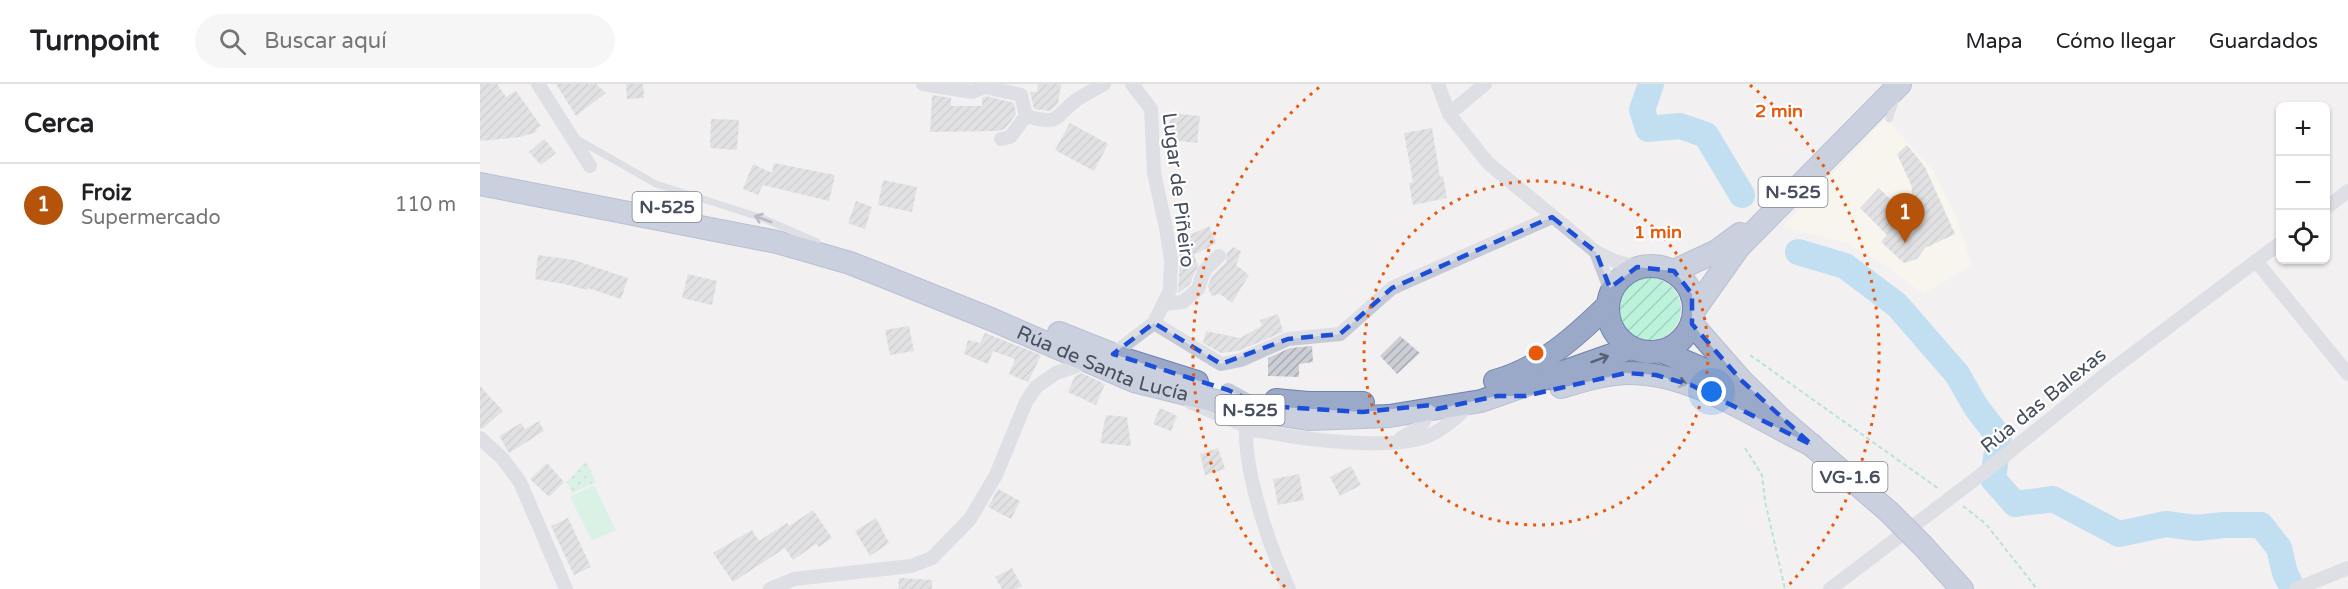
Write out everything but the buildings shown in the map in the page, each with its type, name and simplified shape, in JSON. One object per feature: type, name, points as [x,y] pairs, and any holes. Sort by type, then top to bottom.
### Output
[{"type":"highway","name":"N-525","points":[[1674,271],[1717,251],[1742,232],[1889,84]]},
{"type":"highway","name":"N-525","points":[[1631,348],[1646,352],[1661,351],[1679,341],[1727,263],[1749,237],[1900,84]]},
{"type":"highway","name":"Rúa de Santa Lucía","points":[[480,171],[690,212],[817,242],[955,291],[1113,354],[1196,382],[1258,398],[1308,403],[1388,403],[1464,390],[1510,377],[1564,345],[1609,298]]},
{"type":"highway","name":"Rúa de Santa Lucía","points":[[480,184],[777,242],[850,264],[993,320],[1134,381],[1256,411],[1308,419],[1389,416],[1470,403],[1497,396],[1631,348]]},
{"type":"highway","points":[[1637,267],[1656,266],[1674,271],[1685,281],[1692,294],[1693,316]]},
{"type":"highway","name":"N-525","points":[[1609,298],[1617,281],[1637,267]]},
{"type":"highway","points":[[1609,298],[1608,319],[1613,330],[1631,348]]},
{"type":"highway","name":"VG-1.6","points":[[1693,316],[1741,380],[1780,418],[1888,511],[1962,589]]},
{"type":"highway","name":"VG-1.6","points":[[1661,351],[1710,372],[1780,418]]},
{"type":"highway","points":[[1497,396],[1525,396],[1626,373],[1656,375],[1691,385],[1812,445]]},
{"type":"street","points":[[538,84],[590,166]]},
{"type":"street","points":[[923,84],[972,92],[983,86],[1021,95],[1026,116]]},
{"type":"street","points":[[1026,116],[1047,122],[1061,116],[1075,101],[1104,84]]},
{"type":"street","name":"Lugar de Piñeiro","points":[[1113,354],[1154,322],[1170,290],[1171,260],[1154,173],[1151,109],[1132,84]]},
{"type":"street","points":[[1438,84],[1449,114],[1488,163],[1596,252],[1615,261],[1637,267]]},
{"type":"street","points":[[1449,114],[1485,84]]},
{"type":"street","points":[[1001,140],[1010,137],[1026,116]]},
{"type":"street","name":"Rúa de Santa Lucía","points":[[480,191],[594,215],[652,217]]},
{"type":"street","points":[[2330,204],[2348,191]]},
{"type":"street","points":[[1154,322],[1221,364],[1241,360],[1288,339],[1340,334],[1392,288],[1552,217]]},
{"type":"street","name":"Rúa das Balexas","points":[[1830,589],[1982,474],[2106,374],[2276,246]]},
{"type":"street","points":[[1596,252],[1609,298]]},
{"type":"street","points":[[1164,304],[1183,302],[1197,289],[1204,271],[1219,256]]},
{"type":"street","points":[[2256,261],[2348,374]]},
{"type":"street","points":[[770,589],[794,579],[911,566],[932,558],[970,519],[996,475],[1026,402],[1036,387],[1056,374],[1086,361]]},
{"type":"street","points":[[1228,390],[1242,399],[1263,406],[1287,410],[1363,412],[1422,405],[1434,408],[1485,393],[1510,377]]},
{"type":"street","points":[[1289,589],[1274,558],[1254,484],[1246,444],[1246,430],[1261,430],[1313,440],[1394,442],[1432,434],[1452,422],[1470,403]]},
{"type":"street","points":[[1432,434],[1439,423],[1434,408]]},
{"type":"street","points":[[1394,442],[1420,427],[1434,408]]},
{"type":"street","points":[[483,446],[502,458],[520,482],[566,589]]},
{"type":"street","points":[[2300,587],[2348,568]]},
{"type":"lane","points":[[1889,119],[1895,99],[1910,84]]},
{"type":"lane","name":"Rúa de Santa Lucía","points":[[572,135],[656,184],[762,218],[817,242]]},
{"type":"lane","points":[[1749,237],[1775,225]]},
{"type":"lane","points":[[1134,381],[1246,430]]},
{"type":"path","points":[[1750,356],[1950,496],[1986,524],[2037,589]]},
{"type":"path","points":[[1745,448],[1762,475],[1765,501],[1785,589]]},
{"type":"highlighted area","points":[[1552,217],[1596,252],[1610,288],[1637,267],[1674,271],[1692,294],[1692,324],[1741,380],[1812,445],[1691,385],[1656,375],[1626,373],[1525,396],[1497,396],[1437,409],[1431,405],[1363,412],[1263,406],[1228,390],[1113,354],[1154,323],[1221,364],[1288,339],[1340,334],[1392,288]]},
{"type":"shaded area","points":[[1886,118],[1933,170],[1955,215],[1972,265],[1923,294],[1884,265],[1846,243],[1782,227]]},
{"type":"green space","points":[[1644,278],[1656,278],[1672,287],[1679,297],[1681,309],[1679,321],[1672,331],[1656,340],[1644,340],[1633,335],[1624,326],[1619,315],[1619,303],[1624,292],[1633,283]]},
{"type":"green space","points":[[586,461],[596,482],[572,493],[567,482]]},
{"type":"green space","points":[[594,485],[616,530],[592,541],[570,497]]},
{"type":"waterway","points":[[1651,84],[1642,110],[1648,129],[1680,126],[1706,135],[1742,195]]},
{"type":"waterway","points":[[1798,252],[1845,266],[1897,305],[1957,374],[1976,407],[1999,437],[1993,479],[2015,504],[2053,499],[2119,534],[2166,524],[2196,528],[2261,525],[2279,548],[2285,573],[2293,589]]},
{"type":"place","name":"Froiz","points":[[1905,243]]}]
